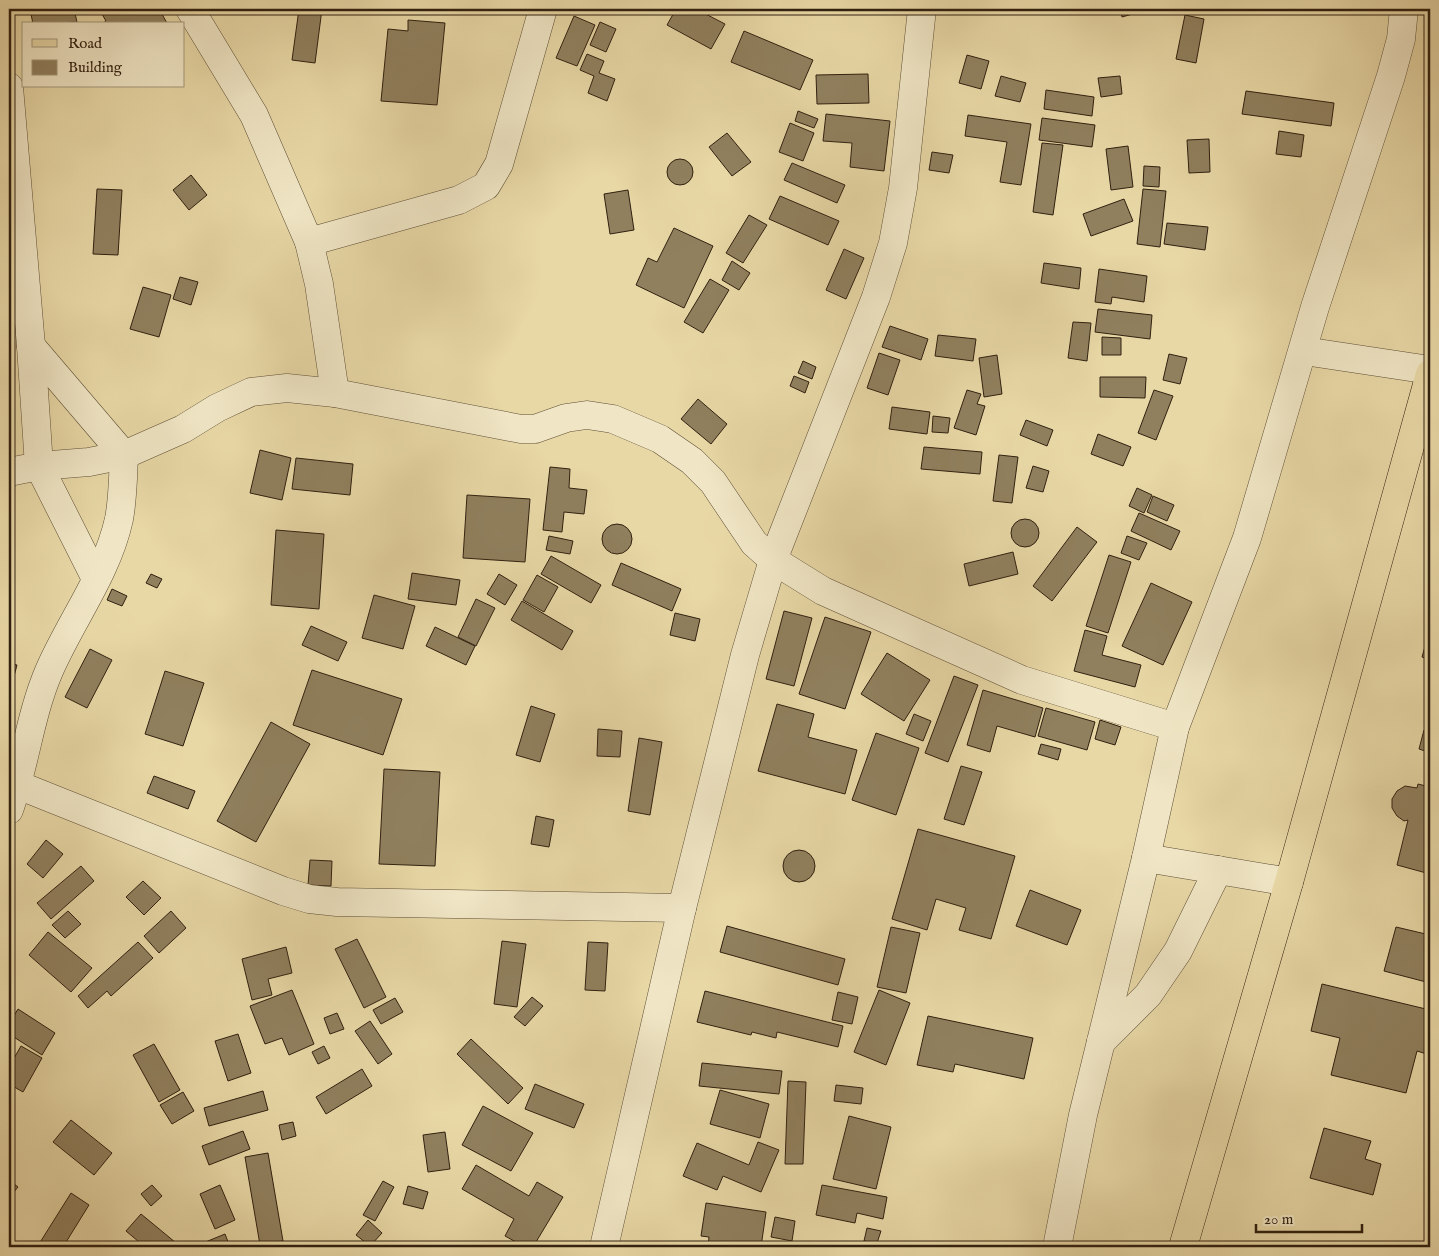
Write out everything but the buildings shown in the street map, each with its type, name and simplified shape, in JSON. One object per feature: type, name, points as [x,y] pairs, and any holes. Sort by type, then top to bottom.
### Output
[{"type":"main road","points":[[1182,1247],[1289,882],[1430,374]]},
{"type":"street","points":[[190,9],[254,115],[309,242],[319,284],[335,393]]},
{"type":"street","points":[[309,242],[458,200],[486,186],[499,164],[543,9]]},
{"type":"street","points":[[604,1247],[682,908],[745,655],[773,560],[876,297],[893,244],[903,188],[922,9]]},
{"type":"street","points":[[1057,1247],[1083,1115],[1146,858],[1175,727],[1247,538],[1304,352],[1315,307],[1391,76],[1401,39],[1404,9]]},
{"type":"street","points":[[9,87],[39,466],[96,579]]},
{"type":"street","points":[[31,346],[124,455],[123,494],[118,520],[96,579],[48,672],[13,797],[310,899],[337,902],[682,908]]},
{"type":"street","points":[[1304,352],[1430,370]]},
{"type":"street","points":[[9,472],[39,466],[89,462],[124,455],[183,429],[217,408],[251,392],[287,388],[335,393],[521,429],[535,429],[566,418],[587,415],[613,419],[660,438],[692,461],[713,482],[754,543],[773,560],[823,591],[1013,676],[1175,727]]},
{"type":"street","points":[[1146,858],[1289,882]]},
{"type":"street","points":[[1102,1042],[1153,988],[1178,951],[1218,870]]}]
